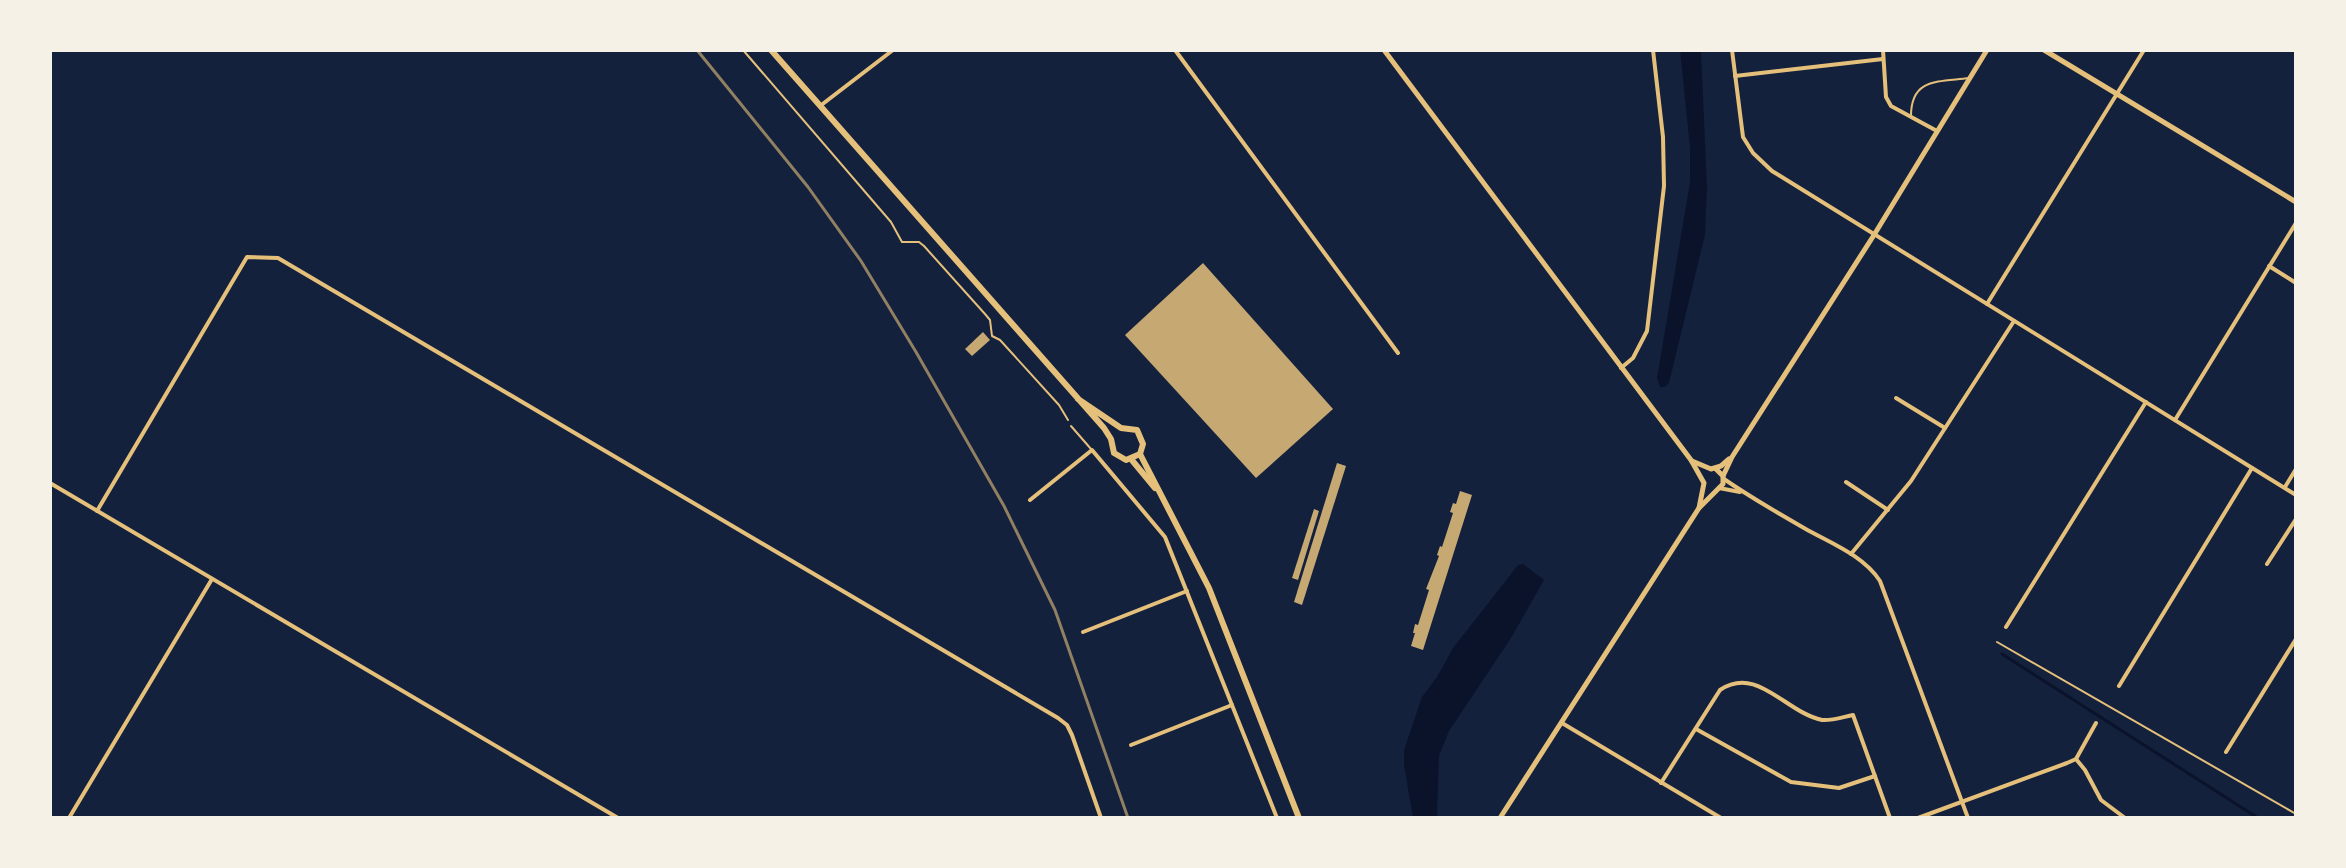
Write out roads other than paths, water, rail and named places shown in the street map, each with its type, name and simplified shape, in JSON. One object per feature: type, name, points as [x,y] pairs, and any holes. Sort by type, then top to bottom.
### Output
[{"type":"main road","points":[[771,50],[1078,399],[1111,439],[1114,453],[1121,459],[1131,459],[1140,454]]},
{"type":"main road","points":[[1078,399],[1121,428],[1132,428],[1141,434],[1143,444],[1140,454],[1209,588],[1299,818]]},
{"type":"main road","points":[[1111,439],[1121,428]]},
{"type":"main road","points":[[1131,459],[1160,494]]},
{"type":"street","points":[[820,106],[893,50]]},
{"type":"street","points":[[1175,50],[1398,353]]},
{"type":"street","points":[[1384,50],[1691,460],[1708,488],[1742,493]]},
{"type":"street","points":[[1621,368],[1633,358],[1647,331],[1662,201],[1663,137],[1653,50]]},
{"type":"street","points":[[1732,50],[1741,126],[1747,146],[1772,171],[2296,495]]},
{"type":"street","points":[[1883,50],[1886,97],[1891,106],[1937,131]]},
{"type":"street","points":[[1500,818],[1699,508],[1718,489],[1732,457],[1874,235],[1987,50]]},
{"type":"street","points":[[2044,50],[2296,202]]},
{"type":"street","points":[[1987,304],[2144,50]]},
{"type":"street","points":[[1735,76],[1883,59]]},
{"type":"street","points":[[2175,420],[2296,223]]},
{"type":"street","points":[[97,511],[247,257],[278,258],[1067,725],[1101,818]]},
{"type":"street","points":[[2269,266],[2296,283]]},
{"type":"street","points":[[1851,554],[1911,481],[2014,321]]},
{"type":"street","points":[[1896,398],[1945,428]]},
{"type":"street","points":[[2006,627],[2146,402]]},
{"type":"street","points":[[1030,500],[1092,450],[1165,537],[1277,818]]},
{"type":"street","points":[[1699,508],[1706,472],[1732,457]]},
{"type":"street","points":[[1691,460],[1713,469],[1742,493],[1851,554],[1880,581],[1968,818]]},
{"type":"street","points":[[2119,686],[2252,468]]},
{"type":"street","points":[[2285,488],[2296,469]]},
{"type":"street","points":[[1846,482],[1888,510]]},
{"type":"street","points":[[50,483],[618,818]]},
{"type":"street","points":[[2267,564],[2296,519]]},
{"type":"street","points":[[69,818],[212,579]]},
{"type":"street","points":[[1083,632],[1187,591]]},
{"type":"street","points":[[2226,752],[2296,639]]},
{"type":"street","points":[[1661,783],[1720,690],[1740,680],[1748,681],[1825,721],[1853,715],[1890,818]]},
{"type":"street","points":[[1131,745],[1232,705]]},
{"type":"street","points":[[1561,723],[1721,818]]},
{"type":"street","points":[[1918,818],[2076,759],[2096,723]]},
{"type":"street","points":[[1696,729],[1791,782],[1839,788],[1875,776]]},
{"type":"street","points":[[2076,759],[2101,800],[2125,818]]},
{"type":"lane","points":[[1911,117],[1911,100],[1915,91],[1926,85],[1971,77]]},
{"type":"lane","points":[[1071,426],[1092,450]]},
{"type":"water","points":[[1680,50],[1701,51],[1707,187],[1705,235],[1669,383],[1660,387],[1657,378],[1690,182],[1690,148]]},
{"type":"water","points":[[1523,564],[1544,580],[1511,638],[1449,731],[1439,756],[1437,818],[1413,818],[1404,750],[1422,697],[1453,648],[1518,565]]},
{"type":"waterway","points":[[2002,654],[2258,818]]},
{"type":"railway","points":[[697,50],[808,187],[861,261],[1004,506],[1055,610],[1128,818]]}]
